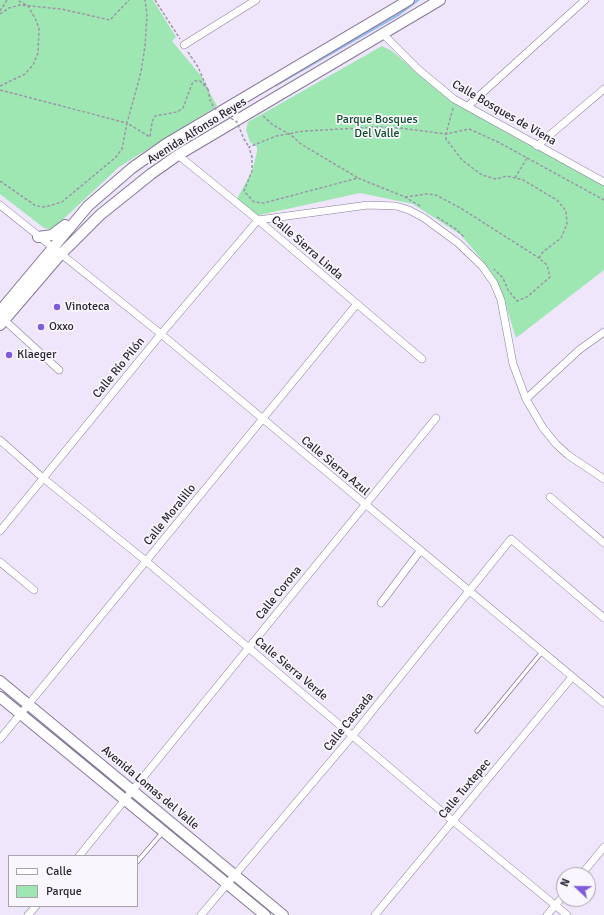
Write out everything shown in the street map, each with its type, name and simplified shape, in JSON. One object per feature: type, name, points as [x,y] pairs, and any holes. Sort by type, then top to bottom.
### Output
[{"type":"main road","name":"Avenida Alfonso Reyes","points":[[1,318],[51,247],[88,206],[132,168],[166,144],[409,0]]},
{"type":"main road","name":"Avenida Alfonso Reyes","points":[[1,318],[60,255],[122,196],[178,155],[384,35],[440,0]]},
{"type":"main road","points":[[38,237],[52,235],[88,206]]},
{"type":"main road","name":"Avenida Lomas del Valle","points":[[0,681],[129,796],[163,831],[265,915]]},
{"type":"main road","name":"Avenida Lomas del Valle","points":[[0,697],[20,714],[234,875],[283,915]]},
{"type":"street","points":[[184,45],[256,0]]},
{"type":"street","points":[[468,106],[585,0]]},
{"type":"street","name":"Calle Bosques de Viena","points":[[384,35],[419,70],[451,96],[537,146],[604,182]]},
{"type":"street","points":[[537,146],[604,88]]},
{"type":"street","name":"Calle Sierra Linda","points":[[178,155],[258,220],[356,305],[422,359]]},
{"type":"street","points":[[258,220],[345,207],[384,204],[409,210],[429,221],[469,252],[494,283],[506,317],[513,364],[526,399],[543,428],[556,444],[568,455],[604,479]]},
{"type":"street","name":"Calle Sierra Azul","points":[[0,205],[60,255],[161,334],[364,505],[604,703]]},
{"type":"street","name":"Calle Río Pilón","points":[[0,531],[161,334],[258,220]]},
{"type":"street","name":"Calle Moralillo","points":[[0,739],[356,305]]},
{"type":"street","points":[[1,318],[59,370]]},
{"type":"street","points":[[526,399],[579,350],[604,332]]},
{"type":"street","name":"Calle Corona","points":[[79,855],[129,796],[436,418]]},
{"type":"street","name":"Calle Sierra Verde","points":[[0,440],[43,478],[146,561],[453,821],[556,905]]},
{"type":"street","points":[[550,497],[604,543]]},
{"type":"street","name":"Calle Cascada","points":[[201,915],[353,736],[511,539],[604,618]]},
{"type":"street","points":[[381,603],[420,551]]},
{"type":"street","points":[[0,562],[34,590]]},
{"type":"street","name":"Calle Tuxtepec","points":[[375,915],[572,676]]},
{"type":"street","points":[[588,867],[604,848]]},
{"type":"street","points":[[547,915],[556,905]]},
{"type":"street","points":[[28,915],[35,907]]},
{"type":"street","name":"Calle Sierra Verde","points":[[558,907],[567,915]]},
{"type":"lane","points":[[477,731],[542,651]]},
{"type":"lane","points":[[138,861],[163,831]]},
{"type":"path","points":[[0,13],[7,0]]},
{"type":"path","points":[[17,0],[28,6],[39,29],[38,53],[33,65],[25,74],[1,85],[0,90],[127,123],[150,137],[152,122],[155,116],[176,112],[183,108],[192,84],[195,81],[200,81],[208,89],[210,100],[214,108],[237,122],[249,147],[276,136],[290,135],[304,131],[379,127],[446,134],[469,129],[527,158],[604,200]]},
{"type":"path","points":[[0,13],[9,8],[28,6],[61,9],[110,20],[129,0]]},
{"type":"path","points":[[0,180],[36,206],[45,207],[62,202],[116,157],[122,149],[127,123],[141,72],[145,46],[147,15],[145,0]]},
{"type":"path","points":[[454,102],[446,139],[462,160],[482,175],[496,179]]},
{"type":"path","points":[[261,112],[273,125],[290,135],[300,144],[358,178]]},
{"type":"path","points":[[515,178],[527,158]]},
{"type":"path","points":[[405,197],[428,194],[436,195],[462,209],[539,258]]},
{"type":"green space","points":[[0,0],[153,0],[176,37],[172,41],[201,76],[217,106],[119,167],[55,227],[49,229],[44,228],[0,194]]},
{"type":"green space","name":"Parque Bosques Del Valle","points":[[382,46],[392,51],[446,97],[500,129],[604,185],[604,270],[516,338],[502,293],[483,261],[461,235],[413,204],[360,193],[255,216],[238,205],[238,197],[252,171],[257,152],[257,147],[250,142],[246,130],[248,122]]},
{"type":"waterway","points":[[276,85],[398,15],[418,0]]},
{"type":"place","name":"Vinoteca","points":[[57,307]]},
{"type":"place","name":"Oxxo","points":[[41,327]]},
{"type":"place","name":"Klaeger","points":[[9,355]]}]
